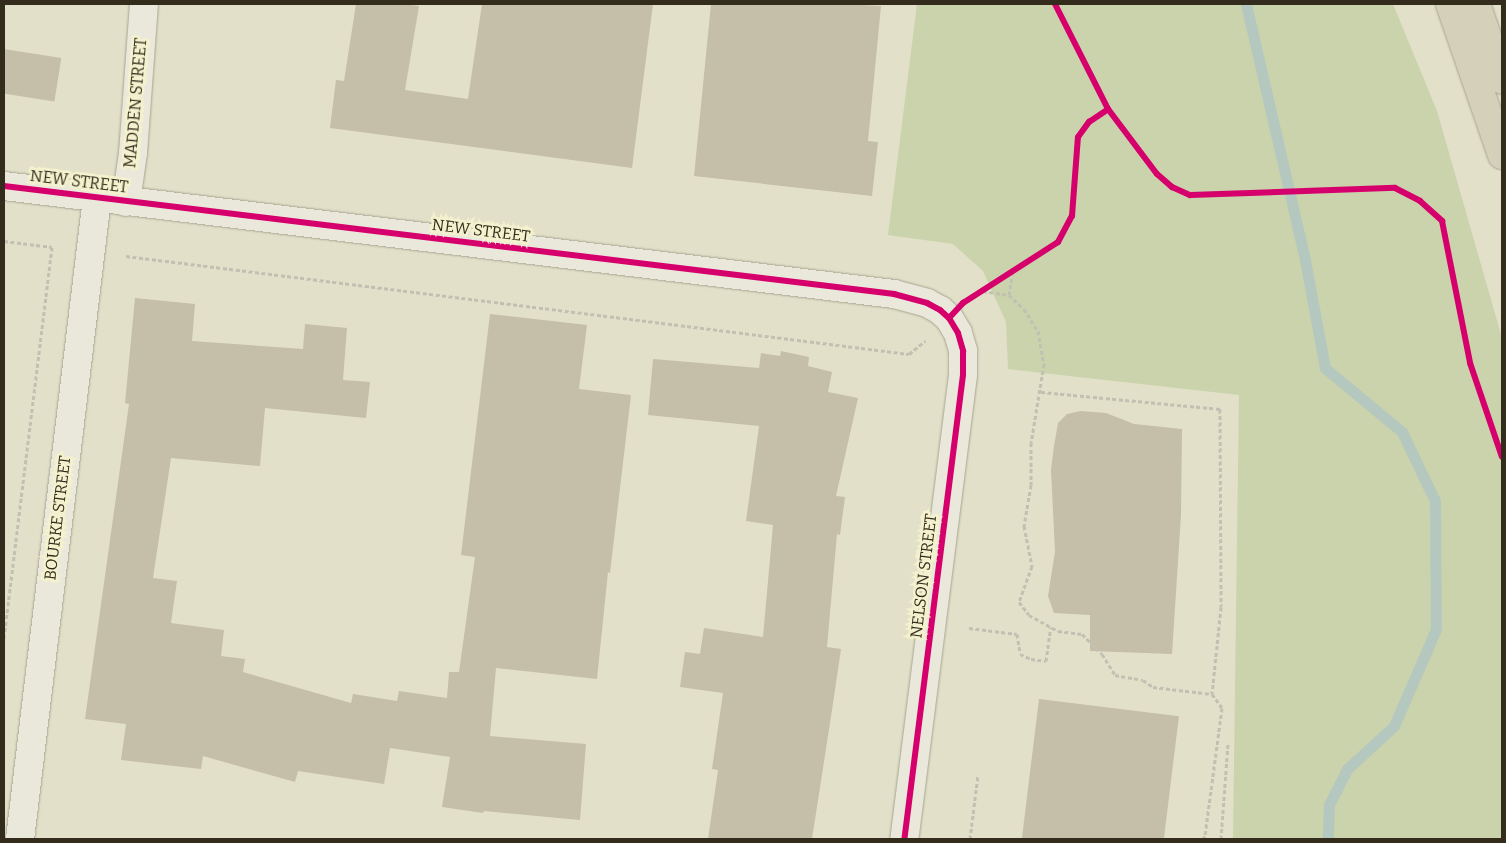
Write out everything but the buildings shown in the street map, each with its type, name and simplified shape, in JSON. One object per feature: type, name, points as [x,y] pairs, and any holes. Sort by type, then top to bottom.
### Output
[{"type":"highway","points":[[1450,4],[1502,156]]},
{"type":"highway","points":[[1476,4],[1502,80]]},
{"type":"street","name":"MADDEN STREET","points":[[126,202],[133,153],[144,4]]},
{"type":"street","name":"NEW STREET","points":[[4,186],[894,294],[927,302],[940,326]]},
{"type":"street","name":"BOURKE STREET","points":[[20,839],[97,198]]},
{"type":"street","name":"NELSON STREET","points":[[904,839],[963,374],[963,351],[958,333],[940,326]]},
{"type":"path","points":[[4,241],[52,247],[4,640]]},
{"type":"path","points":[[126,256],[909,354],[963,303],[990,286]]},
{"type":"path","points":[[1006,276],[1020,266]]},
{"type":"path","points":[[1009,295],[1013,271]]},
{"type":"path","points":[[983,291],[1009,295],[1024,309],[1038,331],[1044,364],[1041,392],[1031,443],[1031,485],[1024,526],[1032,566],[1019,602],[1029,615],[1058,631],[1082,634],[1102,654],[1115,675],[1143,680],[1153,687],[1212,694]]},
{"type":"path","points":[[1041,392],[1220,409],[1221,607],[1212,694],[1222,708],[1203,839]]},
{"type":"path","points":[[969,628],[1017,634],[1020,654],[1031,659],[1046,662],[1051,627]]},
{"type":"path","points":[[1221,839],[1228,744]]},
{"type":"path","points":[[970,839],[978,775]]},
{"type":"green space","points":[[917,4],[1393,4],[1437,111],[1502,338],[1502,839],[1233,839],[1239,395],[1008,369],[1006,322],[983,271],[953,244],[888,235]]},
{"type":"waterway","points":[[1246,4],[1305,260],[1325,368],[1402,432],[1435,501],[1436,629],[1394,726],[1347,769],[1329,805],[1328,839]]},
{"type":"cycle path","points":[[1055,4],[1108,109],[1157,174],[1172,187],[1190,195],[1395,188],[1420,201],[1442,221],[1470,363],[1502,457]]},
{"type":"cycle path","points":[[949,318],[963,303],[1058,242],[1072,216],[1078,137],[1089,122],[1108,109]]},
{"type":"cycle path","points":[[4,186],[894,294],[927,303],[940,310],[949,318],[958,333],[963,351],[963,375],[904,839]]}]
